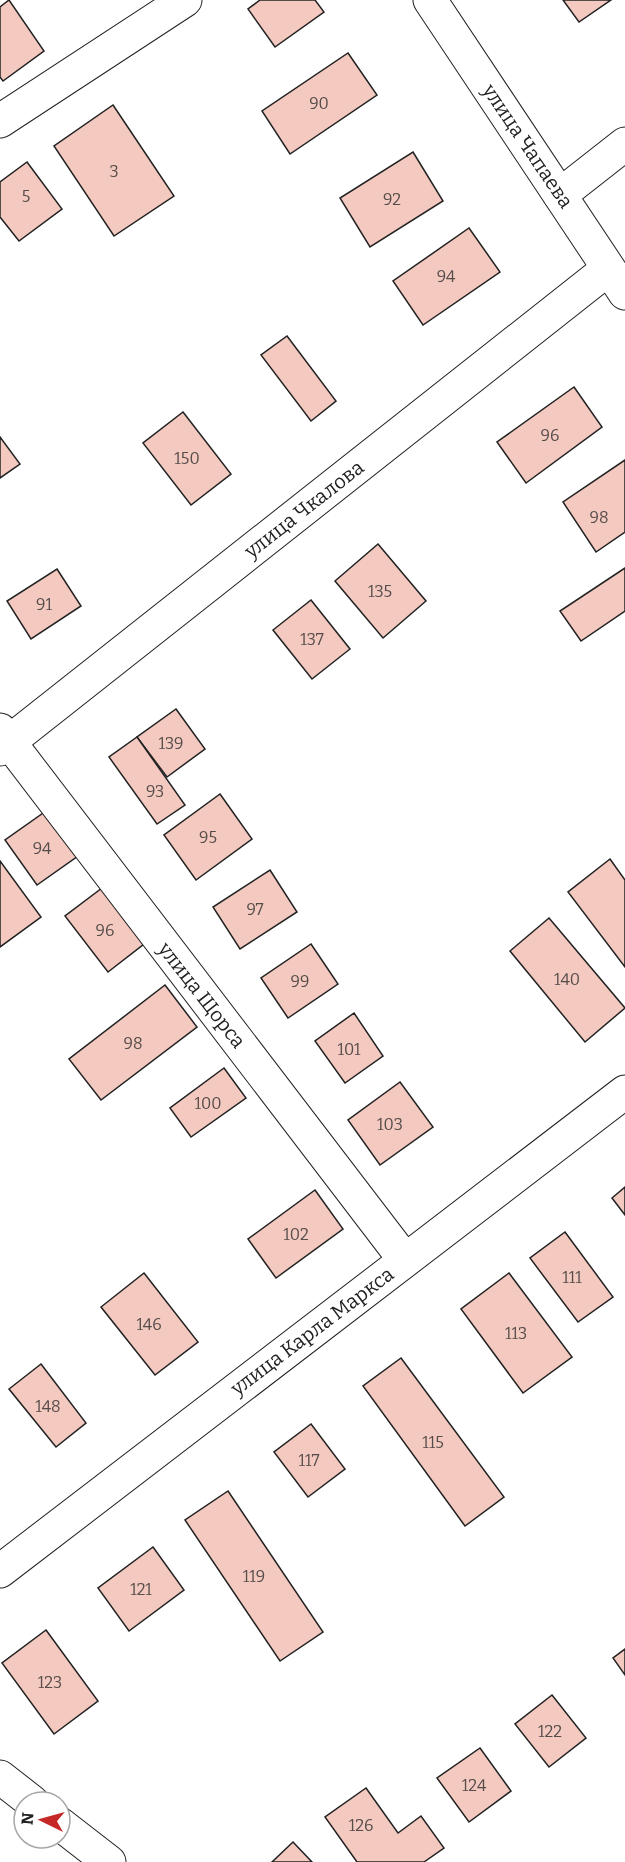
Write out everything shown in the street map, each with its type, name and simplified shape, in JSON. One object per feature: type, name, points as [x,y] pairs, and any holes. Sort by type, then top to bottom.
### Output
[{"type":"street","points":[[0,120],[185,0]]},
{"type":"street","name":"улица Чапаева","points":[[430,0],[616,281]]},
{"type":"street","points":[[560,195],[625,144]]},
{"type":"street","name":"улица Чкалова","points":[[3,741],[616,281]]},
{"type":"street","name":"улица Щорса","points":[[3,741],[405,1260]]},
{"type":"street","name":"улица Карла Маркса","points":[[0,1571],[625,1092]]},
{"type":"street","points":[[0,1777],[17,1790]]},
{"type":"street","points":[[72,1833],[109,1862]]},
{"type":"building","points":[[9,0],[44,51],[3,81],[0,77],[0,7]]},
{"type":"building","points":[[260,0],[315,0],[324,12],[275,47],[248,9]]},
{"type":"building","points":[[563,0],[611,0],[579,22]]},
{"type":"building","points":[[348,53],[377,95],[290,154],[262,111]]},
{"type":"building","points":[[113,105],[174,196],[114,236],[54,146]]},
{"type":"building","points":[[413,152],[443,201],[370,247],[340,198]]},
{"type":"building","points":[[27,162],[62,209],[19,241],[0,217],[0,182]]},
{"type":"building","points":[[469,228],[500,272],[423,325],[393,281]]},
{"type":"building","points":[[287,336],[336,401],[311,421],[261,355]]},
{"type":"building","points":[[574,387],[602,427],[526,483],[497,442]]},
{"type":"building","points":[[183,412],[231,474],[191,505],[143,443]]},
{"type":"building","points":[[0,437],[20,464],[0,478]]},
{"type":"building","points":[[625,460],[625,532],[596,552],[563,502]]},
{"type":"building","points":[[378,544],[426,601],[383,638],[335,581]]},
{"type":"building","points":[[625,568],[625,611],[581,641],[560,611]]},
{"type":"building","points":[[57,569],[81,606],[31,639],[7,601]]},
{"type":"building","points":[[311,600],[350,649],[312,679],[273,630]]},
{"type":"building","points":[[176,709],[205,749],[167,777],[137,737]]},
{"type":"building","points":[[137,737],[185,805],[157,824],[109,757]]},
{"type":"building","points":[[220,794],[252,839],[196,880],[164,835]]},
{"type":"building","points":[[46,811],[78,856],[37,885],[5,840]]},
{"type":"building","points":[[610,859],[625,880],[625,967],[568,892]]},
{"type":"building","points":[[0,861],[41,917],[0,947]]},
{"type":"building","points":[[270,870],[297,912],[240,949],[213,907]]},
{"type":"building","points":[[102,888],[144,944],[108,972],[65,916]]},
{"type":"building","points":[[549,918],[625,1008],[585,1042],[510,951]]},
{"type":"building","points":[[311,944],[338,984],[288,1018],[261,978]]},
{"type":"building","points":[[165,985],[197,1027],[101,1100],[69,1059]]},
{"type":"building","points":[[354,1013],[383,1056],[345,1083],[315,1041]]},
{"type":"building","points":[[224,1068],[246,1098],[191,1137],[170,1108]]},
{"type":"building","points":[[400,1082],[433,1127],[380,1165],[348,1120]]},
{"type":"building","points":[[625,1187],[625,1215],[612,1198]]},
{"type":"building","points":[[315,1190],[343,1229],[276,1278],[248,1239]]},
{"type":"building","points":[[565,1232],[613,1297],[578,1322],[530,1258]]},
{"type":"building","points":[[144,1273],[198,1342],[155,1375],[101,1307]]},
{"type":"building","points":[[509,1273],[572,1357],[523,1393],[461,1309]]},
{"type":"building","points":[[401,1358],[504,1497],[465,1526],[363,1386]]},
{"type":"building","points":[[41,1364],[86,1423],[56,1447],[9,1389]]},
{"type":"building","points":[[311,1424],[345,1469],[308,1497],[274,1452]]},
{"type":"building","points":[[228,1491],[323,1632],[280,1661],[185,1520]]},
{"type":"building","points":[[153,1547],[184,1590],[129,1631],[98,1588]]},
{"type":"building","points":[[46,1630],[98,1701],[54,1734],[2,1663]]},
{"type":"building","points":[[625,1649],[625,1675],[613,1658]]},
{"type":"building","points":[[552,1695],[586,1738],[549,1767],[515,1724]]},
{"type":"building","points":[[480,1748],[511,1791],[469,1822],[437,1778]]},
{"type":"building","points":[[366,1788],[398,1833],[421,1816],[444,1848],[424,1862],[357,1862],[325,1817]]},
{"type":"building","points":[[293,1842],[312,1862],[272,1862]]}]
